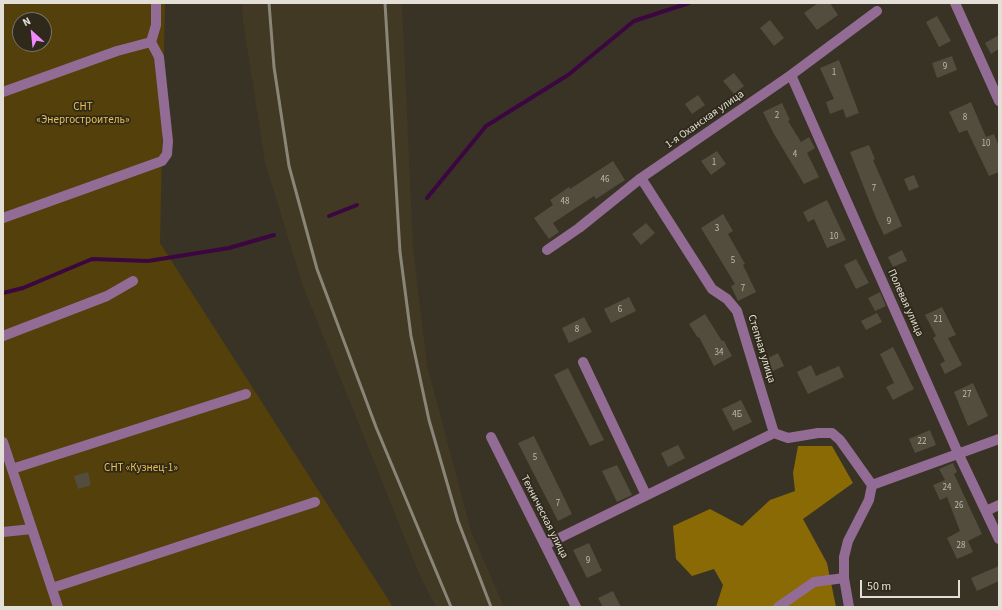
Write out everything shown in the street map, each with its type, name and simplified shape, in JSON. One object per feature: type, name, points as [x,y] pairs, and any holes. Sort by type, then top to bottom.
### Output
[{"type":"street","points":[[3,218],[162,161],[167,154],[168,141],[158,57],[151,42],[156,24],[156,3]]},
{"type":"street","points":[[955,3],[999,101]]},
{"type":"street","name":"1-я Оханская улица","points":[[548,250],[579,228],[641,178],[791,75],[877,11]]},
{"type":"street","points":[[3,92],[117,51],[151,42]]},
{"type":"street","name":"Полевая улица","points":[[791,75],[958,453],[999,539]]},
{"type":"street","name":"Степная улица","points":[[641,178],[712,289],[727,299],[737,311],[774,433]]},
{"type":"street","points":[[3,336],[107,296],[133,281]]},
{"type":"street","points":[[583,362],[646,495]]},
{"type":"street","points":[[12,469],[246,394]]},
{"type":"street","points":[[545,545],[774,433],[788,438],[818,432],[832,433],[840,440],[872,485],[869,500],[848,541],[844,557],[844,578],[849,607]]},
{"type":"street","name":"Техническая улица","points":[[491,437],[576,607]]},
{"type":"street","points":[[872,485],[958,453],[999,440]]},
{"type":"street","points":[[3,442],[58,607]]},
{"type":"street","points":[[52,588],[315,502]]},
{"type":"street","points":[[986,511],[999,505]]},
{"type":"street","points":[[3,532],[32,529]]},
{"type":"street","points":[[778,607],[814,582],[844,578]]},
{"type":"shaded area","points":[[242,3],[402,3],[413,248],[427,365],[471,531],[504,607],[436,607],[421,578],[303,286],[265,162],[243,21]]},
{"type":"shaded area","points":[[798,446],[832,446],[853,483],[803,519],[827,563],[836,607],[716,607],[723,585],[714,569],[692,576],[676,559],[673,526],[710,509],[742,526],[770,500],[795,491],[793,473]]},
{"type":"green space","name":"СНТ «Кузнец-1»","points":[[3,3],[165,3],[160,243],[393,607],[3,607]]},
{"type":"building","points":[[818,3],[830,3],[838,15],[817,30],[804,13]]},
{"type":"building","points":[[937,16],[951,41],[939,47],[926,22]]},
{"type":"building","points":[[770,20],[784,38],[774,46],[760,28]]},
{"type":"building","points":[[999,35],[999,49],[991,54],[985,43]]},
{"type":"building","points":[[952,56],[957,70],[937,78],[932,63]]},
{"type":"building","points":[[839,60],[859,113],[846,118],[843,109],[830,114],[826,102],[834,99],[820,68]]},
{"type":"building","points":[[734,73],[744,86],[734,94],[723,81]]},
{"type":"building","points":[[698,95],[705,105],[692,114],[685,104]]},
{"type":"building","points":[[971,102],[986,137],[994,134],[999,146],[999,172],[989,176],[967,130],[959,133],[949,112]]},
{"type":"building","points":[[782,103],[790,120],[788,121],[801,142],[809,137],[815,148],[807,153],[819,177],[804,184],[774,134],[763,112]]},
{"type":"building","points":[[869,145],[875,159],[873,160],[902,226],[884,235],[850,152]]},
{"type":"building","points":[[717,151],[726,164],[711,175],[701,161]]},
{"type":"building","points":[[613,161],[625,180],[596,199],[594,196],[553,223],[559,232],[549,239],[534,218],[553,205],[550,200]]},
{"type":"building","points":[[914,175],[919,187],[909,191],[904,179]]},
{"type":"building","points":[[827,200],[846,240],[827,248],[814,219],[808,222],[803,212]]},
{"type":"building","points":[[723,214],[733,231],[728,234],[745,264],[743,265],[756,292],[738,301],[731,286],[735,284],[701,228]]},
{"type":"building","points":[[646,223],[655,233],[641,245],[632,234]]},
{"type":"building","points":[[902,250],[907,261],[893,267],[888,257]]},
{"type":"building","points":[[856,259],[869,283],[856,289],[844,265]]},
{"type":"building","points":[[880,292],[886,306],[875,311],[868,298]]},
{"type":"building","points":[[629,297],[636,311],[611,323],[604,309]]},
{"type":"building","points":[[942,307],[956,335],[948,338],[962,365],[945,374],[940,364],[945,361],[933,338],[936,336],[925,315]]},
{"type":"building","points":[[877,313],[882,322],[866,330],[861,321]]},
{"type":"building","points":[[705,314],[722,341],[724,341],[732,356],[714,366],[699,337],[698,338],[689,324]]},
{"type":"building","points":[[584,317],[592,332],[569,343],[562,328]]},
{"type":"building","points":[[893,347],[914,389],[893,400],[886,387],[894,383],[880,354]]},
{"type":"building","points":[[778,353],[784,366],[766,374],[760,362]]},
{"type":"building","points":[[811,365],[816,376],[839,366],[844,377],[808,394],[797,372]]},
{"type":"building","points":[[568,368],[604,440],[590,446],[554,375]]},
{"type":"building","points":[[973,383],[988,416],[968,426],[954,392]]},
{"type":"building","points":[[741,400],[752,422],[733,431],[722,409]]},
{"type":"building","points":[[930,430],[936,445],[915,453],[909,439]]},
{"type":"building","points":[[534,436],[572,514],[558,521],[518,443]]},
{"type":"building","points":[[678,445],[685,458],[668,467],[661,453]]},
{"type":"building","points":[[953,463],[957,472],[954,474],[982,534],[968,541],[973,552],[957,559],[947,538],[960,531],[947,497],[940,500],[933,485],[945,480],[939,469]]},
{"type":"building","points":[[617,465],[632,495],[617,502],[602,471]]},
{"type":"building","points":[[88,472],[91,485],[78,489],[74,476]]},
{"type":"building","points":[[589,543],[602,571],[587,578],[573,550]]},
{"type":"building","points":[[999,566],[999,581],[977,591],[971,578]]},
{"type":"building","points":[[613,591],[621,607],[603,607],[598,598]]},
{"type":"waterway","points":[[427,198],[486,126],[568,75],[634,21],[689,3]]},
{"type":"waterway","points":[[329,216],[357,205]]},
{"type":"waterway","points":[[3,293],[23,288],[92,259],[148,261],[229,248],[274,235]]},
{"type":"railway","points":[[269,3],[274,67],[289,166],[317,269],[376,427],[451,607]]},
{"type":"railway","points":[[385,3],[400,252],[411,336],[429,420],[458,521],[491,607]]},
{"type":"park label","name":"СНТ «Энергостроитель»","points":[[83,114]]}]
